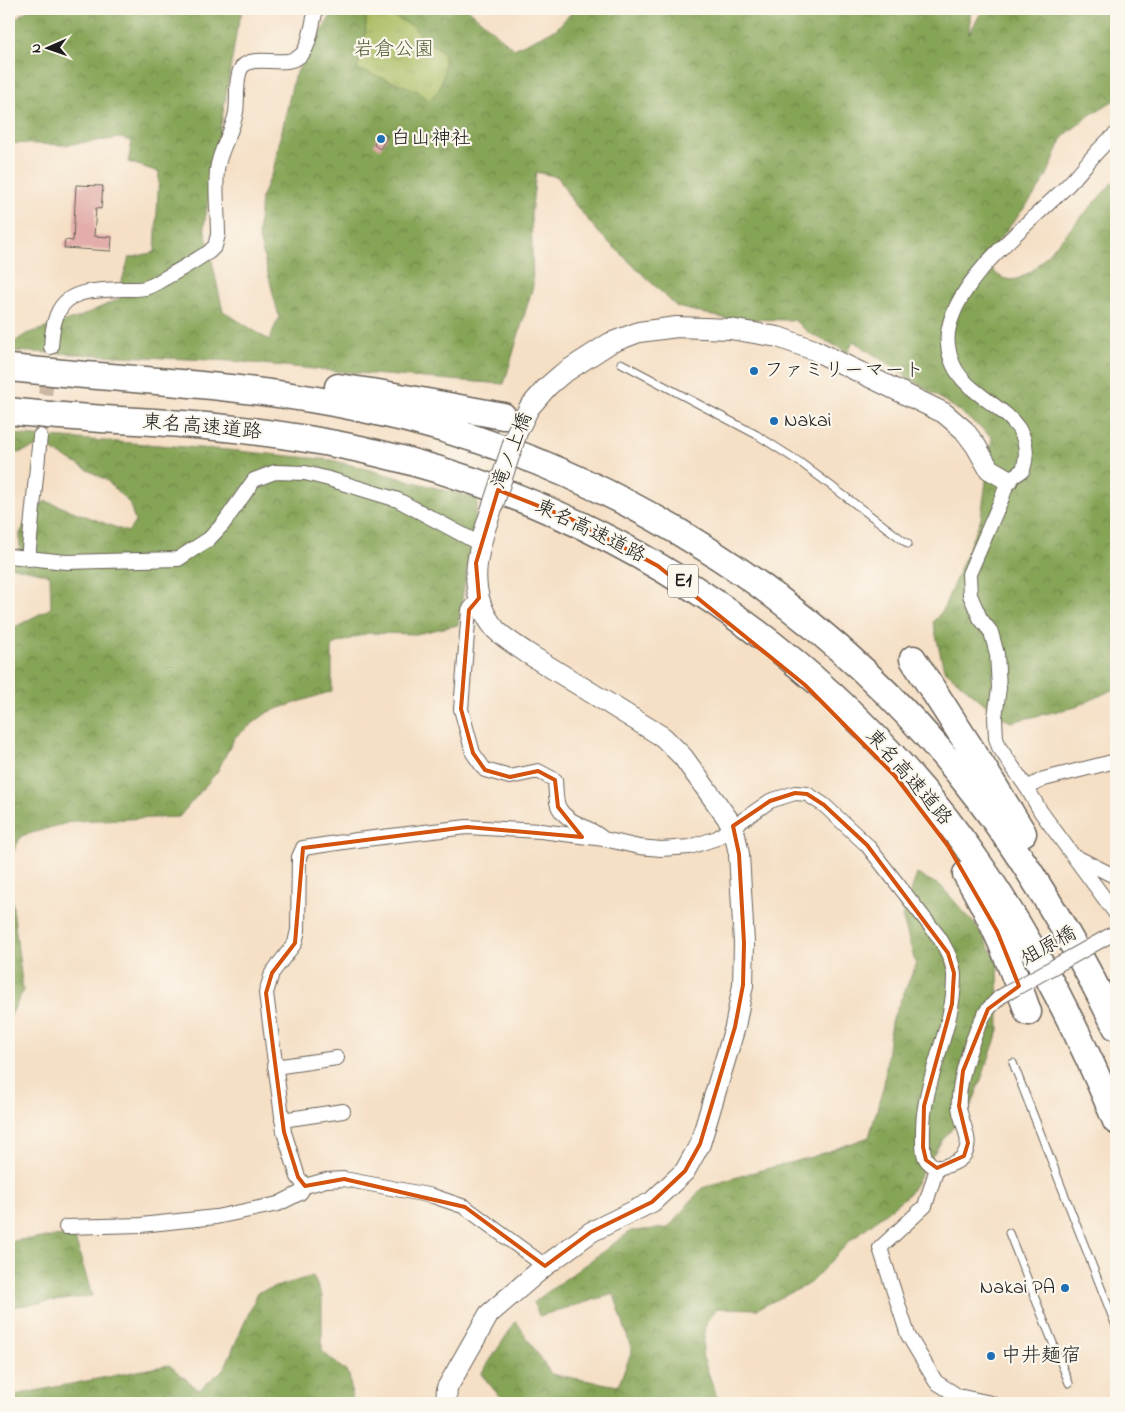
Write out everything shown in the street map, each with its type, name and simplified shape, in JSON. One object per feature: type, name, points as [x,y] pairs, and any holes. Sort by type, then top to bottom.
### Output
[{"type":"highway","name":"東名高速道路","points":[[9,368],[267,392],[365,409],[438,427],[533,461],[601,490],[675,529],[749,578],[816,629],[879,685],[938,748],[1005,834],[1040,888],[1090,974],[1116,1027]]},
{"type":"highway","points":[[171,382],[243,379],[297,382],[378,393],[503,416]]},
{"type":"highway","name":"東名高速道路","points":[[9,411],[205,426],[322,442],[386,455],[467,478],[520,498],[569,518],[658,566],[734,615],[804,670],[881,744],[928,797],[987,876],[1056,991],[1116,1121]]},
{"type":"highway","points":[[658,566],[804,685],[860,738],[895,776],[948,846],[973,886],[997,931],[1013,968],[1028,1012]]},
{"type":"highway","points":[[913,659],[982,766],[1063,899],[1116,1005]]},
{"type":"street","points":[[51,348],[52,329],[61,304],[97,285],[148,288],[216,246],[218,235],[218,166],[233,128],[238,75],[241,68],[247,62],[287,61],[296,58],[303,52],[307,44],[316,9]]},
{"type":"street","points":[[1116,134],[1106,141],[1068,185],[972,281],[957,304],[948,327],[949,352],[957,372],[963,380],[1011,418],[1019,428],[1027,451],[1023,470],[1008,480],[969,574],[970,595],[980,618],[991,632],[997,654],[999,688],[995,717],[996,738],[999,748],[1041,812],[1116,914]]},
{"type":"street","name":"滝ノ上橋","points":[[479,598],[476,563],[480,544],[517,432],[529,408],[547,387],[562,374],[610,344],[639,332],[676,327],[730,329],[778,337],[814,350],[944,413],[964,430],[989,469],[1008,480]]},
{"type":"street","points":[[28,559],[40,436]]},
{"type":"street","points":[[9,556],[66,562],[178,559],[209,539],[223,524],[254,480],[275,472],[304,473],[398,500],[480,544]]},
{"type":"street","points":[[446,1403],[447,1388],[489,1314],[545,1266],[591,1232],[652,1202],[684,1171],[700,1144],[735,1027],[744,985],[744,943],[739,854],[733,826],[683,757],[663,737],[509,641],[496,629],[479,598],[469,610],[461,709],[473,753],[485,770],[510,777],[538,772],[554,780],[558,807],[567,818],[594,831],[604,839]]},
{"type":"street","points":[[1027,788],[1044,779],[1116,761]]},
{"type":"street","points":[[305,1186],[298,1177],[284,1132],[266,992],[272,973],[295,943],[298,930],[299,857],[303,848],[467,827],[541,831],[661,849],[690,847],[718,838],[770,801],[795,793],[808,794],[824,805],[867,845],[939,937],[948,953],[954,973],[952,1004],[924,1106],[923,1121],[923,1147],[926,1160],[937,1168],[926,1206],[880,1248],[908,1335],[936,1382],[958,1396],[992,1403]]},
{"type":"street","points":[[1074,856],[1116,877]]},
{"type":"street","name":"俎原橋","points":[[937,1168],[951,1165],[964,1156],[968,1143],[959,1106],[963,1071],[975,1037],[988,1009],[1000,997],[1116,932]]},
{"type":"street","points":[[276,1067],[337,1058]]},
{"type":"street","points":[[282,1120],[343,1112]]},
{"type":"street","points":[[66,1226],[141,1225],[216,1217],[278,1204],[300,1193],[305,1186],[326,1180],[344,1179],[433,1196],[465,1207],[545,1266]]},
{"type":"lane","points":[[622,363],[801,463],[908,544]]},
{"type":"lane","points":[[1013,1063],[1116,1326]]},
{"type":"lane","points":[[1009,1233],[1069,1383]]},
{"type":"highlighted area","points":[[498,490],[569,518],[658,566],[805,685],[895,776],[948,846],[997,931],[1019,986],[988,1009],[963,1071],[959,1106],[968,1143],[964,1156],[937,1168],[926,1160],[923,1147],[924,1106],[952,1004],[954,973],[948,953],[867,845],[824,805],[807,794],[795,793],[770,801],[733,826],[739,854],[744,943],[743,985],[735,1027],[700,1144],[685,1171],[652,1202],[591,1232],[545,1266],[465,1207],[344,1179],[305,1186],[298,1177],[284,1132],[266,993],[272,973],[295,943],[303,848],[467,827],[582,837],[558,807],[555,780],[538,771],[510,777],[485,770],[473,753],[461,709],[469,610],[479,598],[476,563]]},
{"type":"green space","points":[[29,9],[243,9],[237,29],[204,226],[223,311],[269,340],[279,317],[258,234],[261,198],[273,171],[294,77],[335,9],[468,9],[514,49],[556,29],[575,9],[808,9],[818,17],[853,9],[971,9],[969,34],[983,9],[1116,9],[1116,99],[1090,115],[1063,137],[1047,175],[1036,193],[988,254],[990,265],[996,274],[1011,280],[1024,276],[1034,269],[1116,179],[1116,688],[1076,707],[1010,722],[992,710],[944,670],[933,622],[943,610],[981,518],[992,437],[958,410],[853,341],[848,352],[809,333],[794,320],[728,319],[677,307],[599,233],[572,201],[558,177],[536,172],[531,215],[533,286],[504,384],[344,372],[232,361],[9,351],[9,346],[26,334],[77,318],[121,298],[122,281],[129,258],[155,252],[159,172],[128,162],[132,142],[122,138],[64,145],[9,143],[9,24]]},
{"type":"green space","name":"岩倉公園","points":[[367,10],[390,15],[413,26],[423,39],[439,49],[444,55],[444,72],[439,90],[429,100],[416,90],[357,69],[364,48]]},
{"type":"green space","points":[[9,434],[227,450],[332,460],[478,499],[458,625],[416,634],[368,633],[332,645],[332,691],[268,712],[235,737],[217,772],[179,817],[74,821],[21,836],[9,861],[9,630],[51,608],[50,575],[9,566],[9,551],[20,550],[20,533],[32,511],[46,501],[128,532],[135,522],[130,504],[106,480],[48,448],[36,447],[18,453],[9,448]]},
{"type":"green space","points":[[917,874],[941,886],[979,929],[998,963],[999,1030],[972,1105],[941,1142],[909,1194],[850,1241],[809,1284],[757,1309],[717,1308],[706,1323],[702,1355],[719,1403],[505,1403],[481,1374],[516,1321],[551,1374],[618,1386],[632,1351],[614,1294],[539,1316],[534,1302],[631,1231],[668,1228],[702,1188],[812,1157],[869,1137],[884,1085],[891,1022],[916,965],[902,916]]},
{"type":"green space","points":[[9,875],[23,991],[9,1019]]},
{"type":"green space","points":[[74,1235],[92,1296],[9,1307],[9,1241]]},
{"type":"green space","points":[[313,1276],[322,1296],[322,1351],[349,1374],[353,1403],[9,1403],[9,1396],[169,1365],[199,1390],[224,1369],[258,1292]]},
{"type":"building","name":"白山神社","points":[[378,132],[388,136],[380,149],[374,145]]},
{"type":"building","points":[[76,185],[103,186],[101,209],[96,208],[94,236],[112,237],[111,251],[64,248],[65,240],[73,241]]},
{"type":"tunnel","points":[[40,436],[51,347]]},
{"type":"place","name":"白山神社","points":[[381,139]]},
{"type":"place","name":"ファミリーマート","points":[[754,371]]},
{"type":"place","name":"Nakai","points":[[774,421]]},
{"type":"place","name":"Nakai PA","points":[[1065,1288]]},
{"type":"place","name":"中井麺宿","points":[[991,1356]]}]
